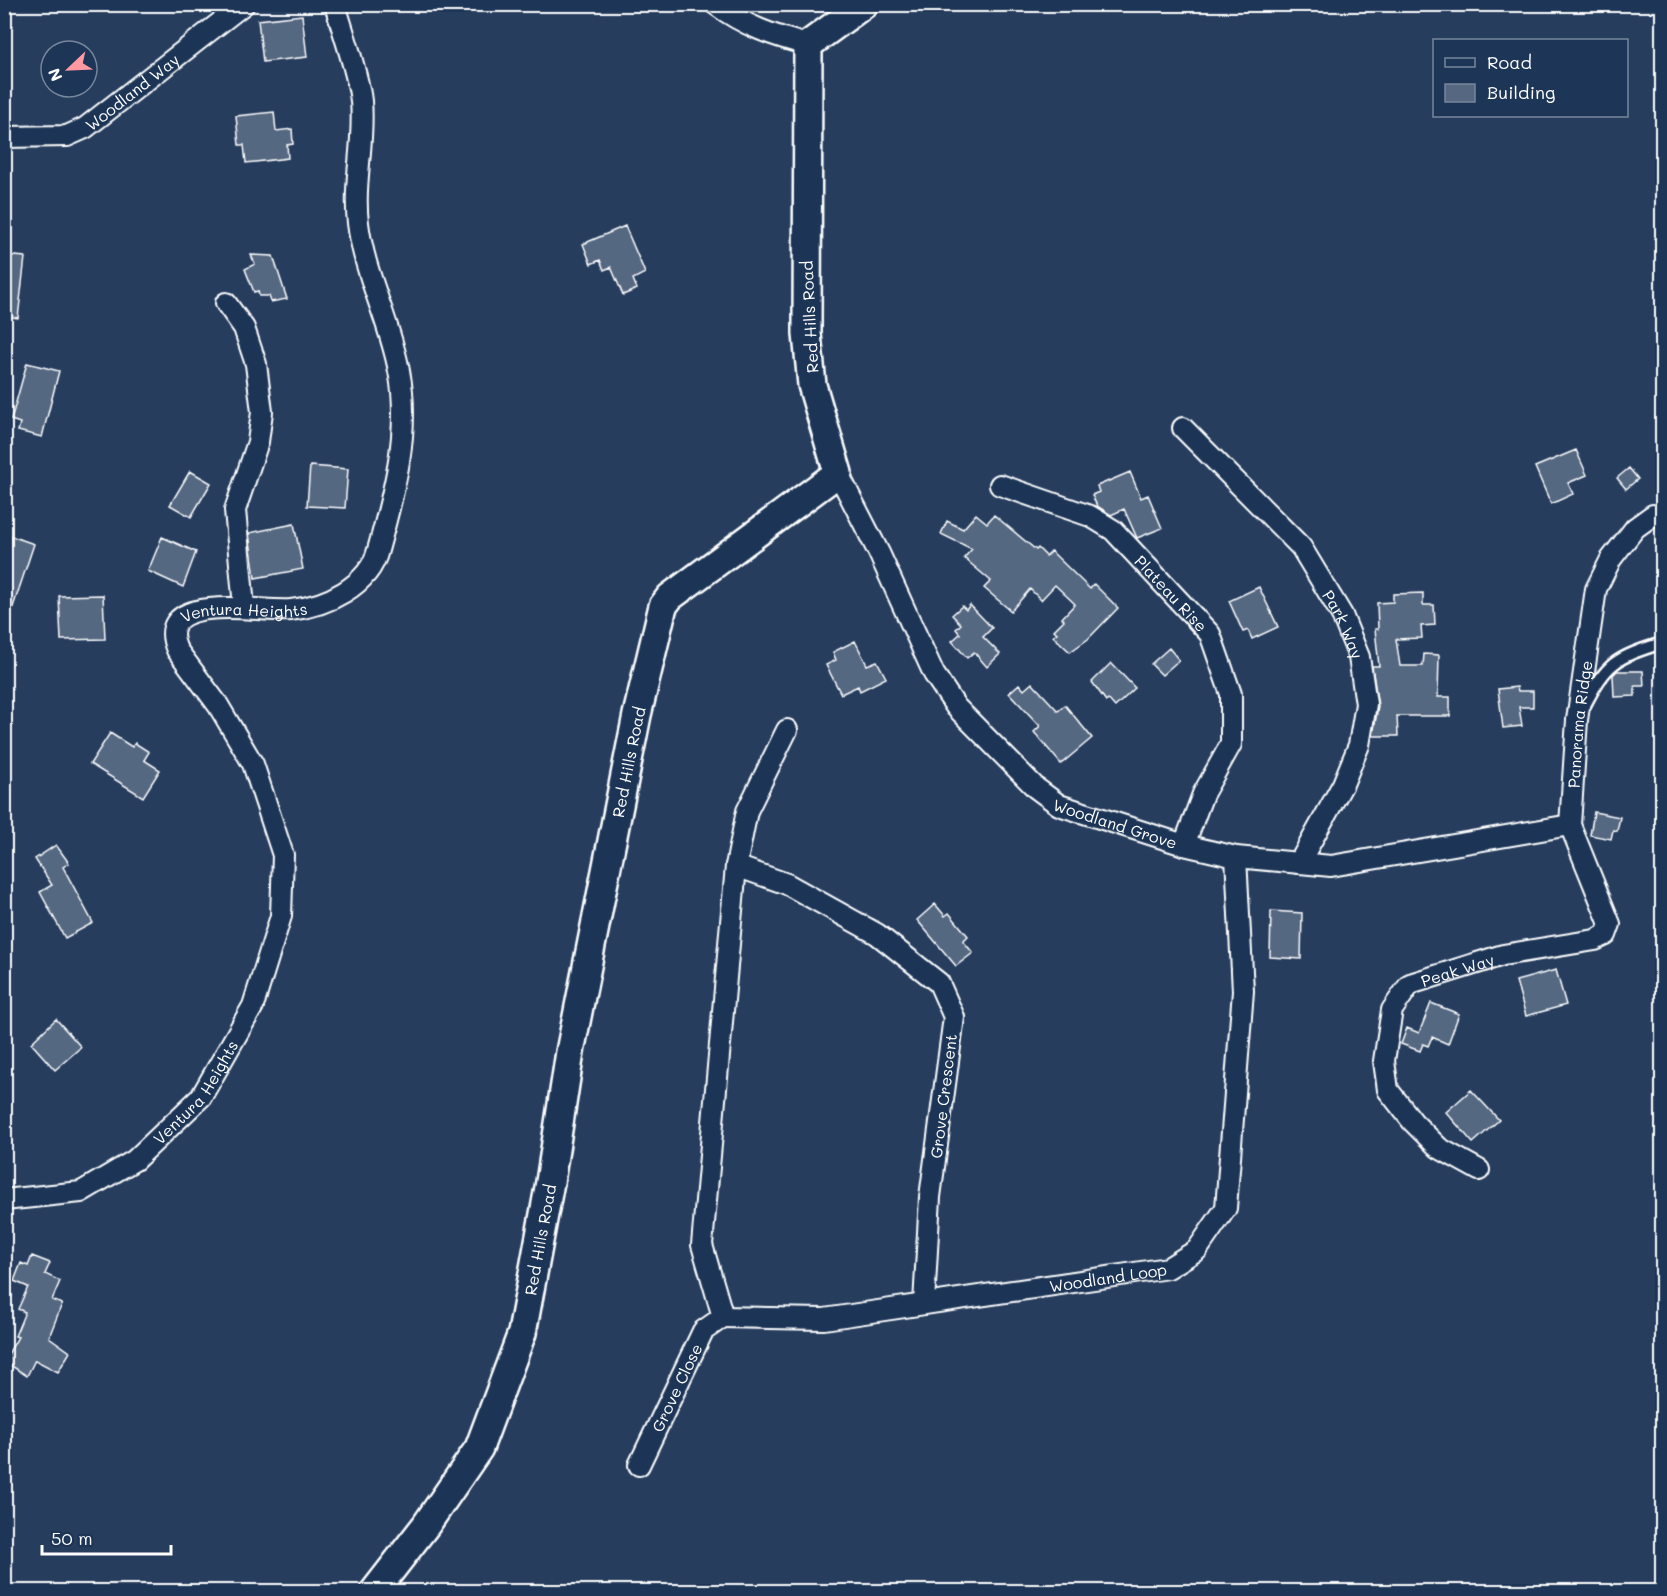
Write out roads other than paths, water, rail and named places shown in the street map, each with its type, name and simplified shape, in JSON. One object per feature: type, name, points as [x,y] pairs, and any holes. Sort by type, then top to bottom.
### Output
[{"type":"main road","points":[[808,45],[864,4]]},
{"type":"main road","name":"Red Hills Road","points":[[374,1592],[426,1525],[479,1448],[522,1333],[550,1182],[572,1040],[637,715],[663,606],[670,597],[837,472],[812,385],[807,333],[808,45]]},
{"type":"street","name":"Woodland Way","points":[[4,137],[67,136],[85,128],[244,4]]},
{"type":"street","name":"Ventura Heights","points":[[4,1200],[81,1192],[135,1160],[201,1097],[253,1006],[281,916],[283,855],[253,764],[218,705],[177,651],[172,640],[175,622],[184,612],[244,607],[291,610],[325,601],[353,588],[375,564],[398,466],[404,419],[399,371],[369,274],[357,222],[361,100],[335,4]]},
{"type":"street","points":[[715,4],[735,19],[762,31],[808,45]]},
{"type":"street","points":[[226,303],[244,328],[256,364],[262,412],[258,442],[235,510],[244,607]]},
{"type":"street","name":"Park Way","points":[[1183,428],[1301,547],[1342,615],[1359,657],[1366,704],[1359,745],[1343,784],[1299,863]]},
{"type":"street","name":"Woodland Grove","points":[[837,472],[879,553],[934,674],[956,707],[1036,788],[1059,806],[1184,845],[1236,857],[1331,866],[1570,825]]},
{"type":"street","name":"Plateau Rise","points":[[1000,485],[1090,516],[1113,531],[1210,634],[1231,694],[1231,744],[1203,794],[1184,845]]},
{"type":"street","name":"Panorama Ridge","points":[[1596,940],[1606,935],[1610,924],[1570,825],[1577,720],[1596,589],[1611,559],[1629,536],[1653,515]]},
{"type":"street","points":[[723,1317],[702,1245],[736,866],[747,811],[788,730]]},
{"type":"street","name":"Woodland Loop","points":[[723,1317],[824,1319],[1168,1268],[1197,1250],[1226,1208],[1243,991],[1236,857]]},
{"type":"street","name":"Grove Crescent","points":[[736,866],[788,884],[877,934],[939,983],[954,1017],[930,1197],[924,1304]]},
{"type":"street","name":"Peak Way","points":[[1479,1170],[1439,1148],[1413,1122],[1388,1090],[1384,1061],[1392,1010],[1410,984],[1503,955],[1596,940]]},
{"type":"street","name":"Grove Close","points":[[639,1466],[704,1331],[723,1317]]},
{"type":"lane","points":[[1577,720],[1601,675],[1623,656],[1662,643]]}]
